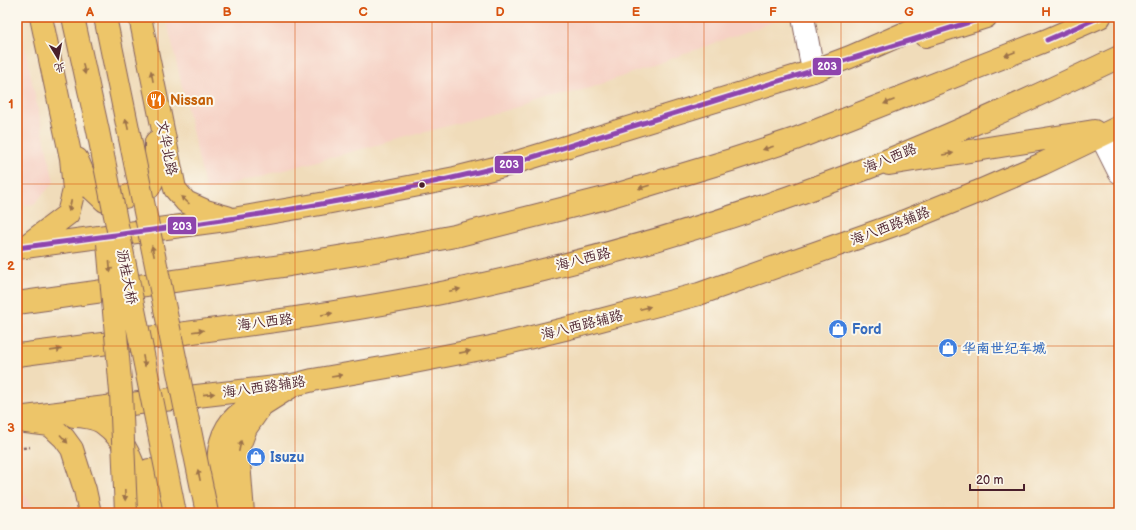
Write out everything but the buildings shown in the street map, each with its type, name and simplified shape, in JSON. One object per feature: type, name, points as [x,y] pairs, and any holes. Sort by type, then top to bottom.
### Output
[{"type":"main road","points":[[21,247],[68,214],[74,190],[71,158],[40,17]]},
{"type":"main road","name":"沥桂大桥","points":[[72,17],[98,131],[175,513]]},
{"type":"main road","points":[[104,17],[206,513]]},
{"type":"main road","name":"文华北路","points":[[140,17],[175,189],[186,202],[206,211],[234,219]]},
{"type":"main road","points":[[813,71],[850,57],[942,17]]},
{"type":"main road","points":[[21,247],[234,219],[396,190],[462,176],[507,165],[986,17]]},
{"type":"main road","points":[[1047,40],[1080,17]]},
{"type":"main road","points":[[17,303],[289,265],[455,236],[518,221],[605,198],[796,139],[1047,40],[1100,17]]},
{"type":"main road","name":"海八西路","points":[[17,355],[301,318],[375,306],[459,289],[612,252],[693,228],[818,187],[961,129],[1119,57]]},
{"type":"main road","points":[[62,114],[74,152],[88,185],[106,201],[121,200],[149,188],[156,173],[156,150],[160,116]]},
{"type":"main road","points":[[868,167],[1113,130]]},
{"type":"main road","name":"海八西路辅路","points":[[17,418],[293,385],[491,347],[589,323],[699,294],[900,223],[1042,164],[1113,130]]},
{"type":"main road","points":[[98,131],[122,392],[126,513]]},
{"type":"main road","points":[[243,513],[238,449],[246,428],[262,405],[293,385]]},
{"type":"main road","points":[[225,513],[219,485],[219,445],[228,424],[245,409],[274,397]]},
{"type":"main road","points":[[51,414],[81,416],[103,423],[117,437],[130,456],[141,488],[147,513]]},
{"type":"main road","points":[[17,421],[50,425],[64,438],[72,449],[85,490],[90,513]]},
{"type":"main road","points":[[112,432],[142,452],[165,513]]},
{"type":"street","points":[[803,17],[813,71]]},
{"type":"street","points":[[1113,130],[1119,172]]},
{"type":"path","points":[[17,449],[30,448]]},
{"type":"shaded area","points":[[17,17],[54,182],[34,204],[17,207]]},
{"type":"shaded area","points":[[166,17],[787,17],[593,87],[206,191]]},
{"type":"shaded area","points":[[24,494],[38,513],[17,513],[17,495]]},
{"type":"transit line","name":"203","points":[[17,248],[156,230],[294,209],[431,183],[507,165],[986,17]]},
{"type":"transit line","name":"203","points":[[1047,40],[1100,17]]},
{"type":"place","name":"Nissan","points":[[156,100]]},
{"type":"place","name":"Ford","points":[[838,329]]},
{"type":"place","name":"华南世纪车城","points":[[948,348]]},
{"type":"place","name":"Isuzu","points":[[256,457]]}]
